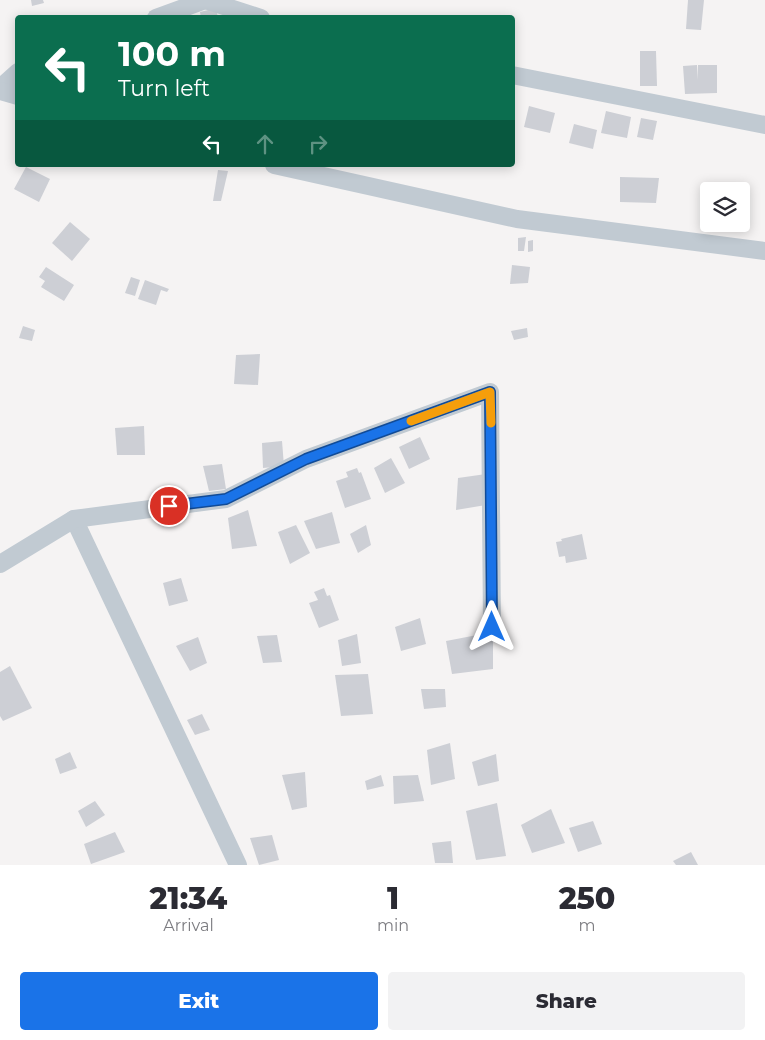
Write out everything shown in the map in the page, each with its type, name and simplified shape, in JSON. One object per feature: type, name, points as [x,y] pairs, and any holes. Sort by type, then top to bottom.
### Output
[{"type":"street","points":[[164,15],[205,0],[252,15]]},
{"type":"street","points":[[15,75],[0,90],[15,95]]},
{"type":"street","points":[[515,76],[765,125]]},
{"type":"street","points":[[283,167],[517,219],[765,251]]},
{"type":"street","points":[[0,564],[74,518],[226,499],[306,459],[490,392],[492,627]]},
{"type":"street","points":[[74,518],[238,865]]},
{"type":"building","points":[[31,0],[43,0],[44,3],[32,6]]},
{"type":"building","points":[[688,0],[704,0],[701,30],[686,29]]},
{"type":"building","points":[[216,8],[217,15],[200,15],[200,12]]},
{"type":"building","points":[[640,51],[656,51],[657,86],[640,86]]},
{"type":"building","points":[[697,65],[698,80],[698,65],[717,65],[717,93],[685,94],[683,66]]},
{"type":"building","points":[[529,106],[555,113],[550,133],[524,127]]},
{"type":"building","points":[[606,111],[631,117],[627,138],[601,133]]},
{"type":"building","points":[[641,118],[657,121],[653,140],[637,137]]},
{"type":"building","points":[[574,124],[597,130],[593,149],[569,143]]},
{"type":"building","points":[[26,167],[50,179],[39,202],[14,189]]},
{"type":"building","points":[[218,170],[228,171],[221,201],[213,201]]},
{"type":"building","points":[[620,177],[659,178],[656,203],[620,202]]},
{"type":"building","points":[[70,222],[90,239],[72,261],[52,243]]},
{"type":"building","points":[[526,237],[524,251],[518,251],[518,238]]},
{"type":"building","points":[[533,240],[533,251],[528,252],[528,241]]},
{"type":"building","points":[[512,265],[530,267],[528,283],[510,284]]},
{"type":"building","points":[[46,267],[74,285],[64,301],[41,287],[45,281],[39,277]]},
{"type":"building","points":[[131,277],[140,280],[135,296],[125,293]]},
{"type":"building","points":[[145,280],[169,289],[167,292],[161,290],[156,305],[138,299]]},
{"type":"building","points":[[23,326],[35,330],[32,341],[19,338]]},
{"type":"building","points":[[527,328],[528,337],[514,340],[511,331]]},
{"type":"building","points":[[260,354],[258,385],[234,384],[236,355]]},
{"type":"building","points":[[144,426],[145,455],[117,455],[115,428]]},
{"type":"building","points":[[420,437],[430,459],[409,469],[399,447]]},
{"type":"building","points":[[282,441],[284,466],[263,468],[262,443]]},
{"type":"building","points":[[391,458],[405,483],[385,493],[374,468]]},
{"type":"building","points":[[222,464],[226,489],[209,491],[203,466]]},
{"type":"building","points":[[357,468],[359,473],[361,472],[371,499],[345,508],[336,481],[348,477],[346,472]]},
{"type":"building","points":[[486,474],[486,505],[456,510],[458,478]]},
{"type":"building","points":[[248,510],[257,546],[232,549],[228,518]]},
{"type":"building","points":[[332,512],[340,543],[316,549],[304,521]]},
{"type":"building","points":[[296,525],[310,553],[290,564],[278,532]]},
{"type":"building","points":[[366,525],[371,545],[358,553],[350,534]]},
{"type":"building","points":[[582,534],[587,559],[566,563],[565,556],[559,557],[556,542]]},
{"type":"building","points":[[181,578],[188,601],[169,606],[163,583]]},
{"type":"building","points":[[324,588],[327,596],[330,595],[339,620],[319,628],[309,603],[318,600],[314,592]]},
{"type":"building","points":[[420,618],[426,644],[401,651],[395,627]]},
{"type":"building","points":[[493,632],[493,669],[452,674],[446,641]]},
{"type":"building","points":[[357,634],[361,663],[342,666],[338,640]]},
{"type":"building","points":[[277,635],[282,662],[263,663],[257,636]]},
{"type":"building","points":[[198,637],[207,663],[190,671],[176,646]]},
{"type":"building","points":[[10,666],[32,708],[3,721],[0,716],[0,672]]},
{"type":"building","points":[[368,674],[373,714],[341,716],[335,675]]},
{"type":"building","points":[[421,689],[445,689],[446,707],[424,709]]},
{"type":"building","points":[[202,714],[210,730],[195,735],[187,720]]},
{"type":"building","points":[[450,743],[455,779],[431,785],[427,750]]},
{"type":"building","points":[[70,752],[77,768],[60,774],[55,759]]},
{"type":"building","points":[[496,754],[499,781],[478,786],[472,762]]},
{"type":"building","points":[[305,772],[307,807],[292,810],[282,775]]},
{"type":"building","points":[[381,775],[384,786],[367,790],[365,781]]},
{"type":"building","points":[[418,775],[424,801],[394,804],[393,776]]},
{"type":"building","points":[[95,801],[105,815],[86,827],[78,811]]},
{"type":"building","points":[[497,803],[506,856],[476,860],[466,811]]},
{"type":"building","points":[[551,809],[565,843],[532,853],[521,825]]},
{"type":"building","points":[[593,821],[602,844],[578,852],[569,828]]},
{"type":"building","points":[[115,832],[125,852],[91,864],[84,844]]},
{"type":"building","points":[[272,835],[279,860],[259,865],[250,838]]},
{"type":"building","points":[[451,841],[453,863],[435,863],[432,843]]},
{"type":"building","points":[[691,852],[698,865],[676,865],[673,861]]},
{"type":"slow traffic","points":[[411,421],[490,392],[491,423]]},
{"type":"route","points":[[169,506],[226,499],[306,459],[490,392],[492,627]]}]
